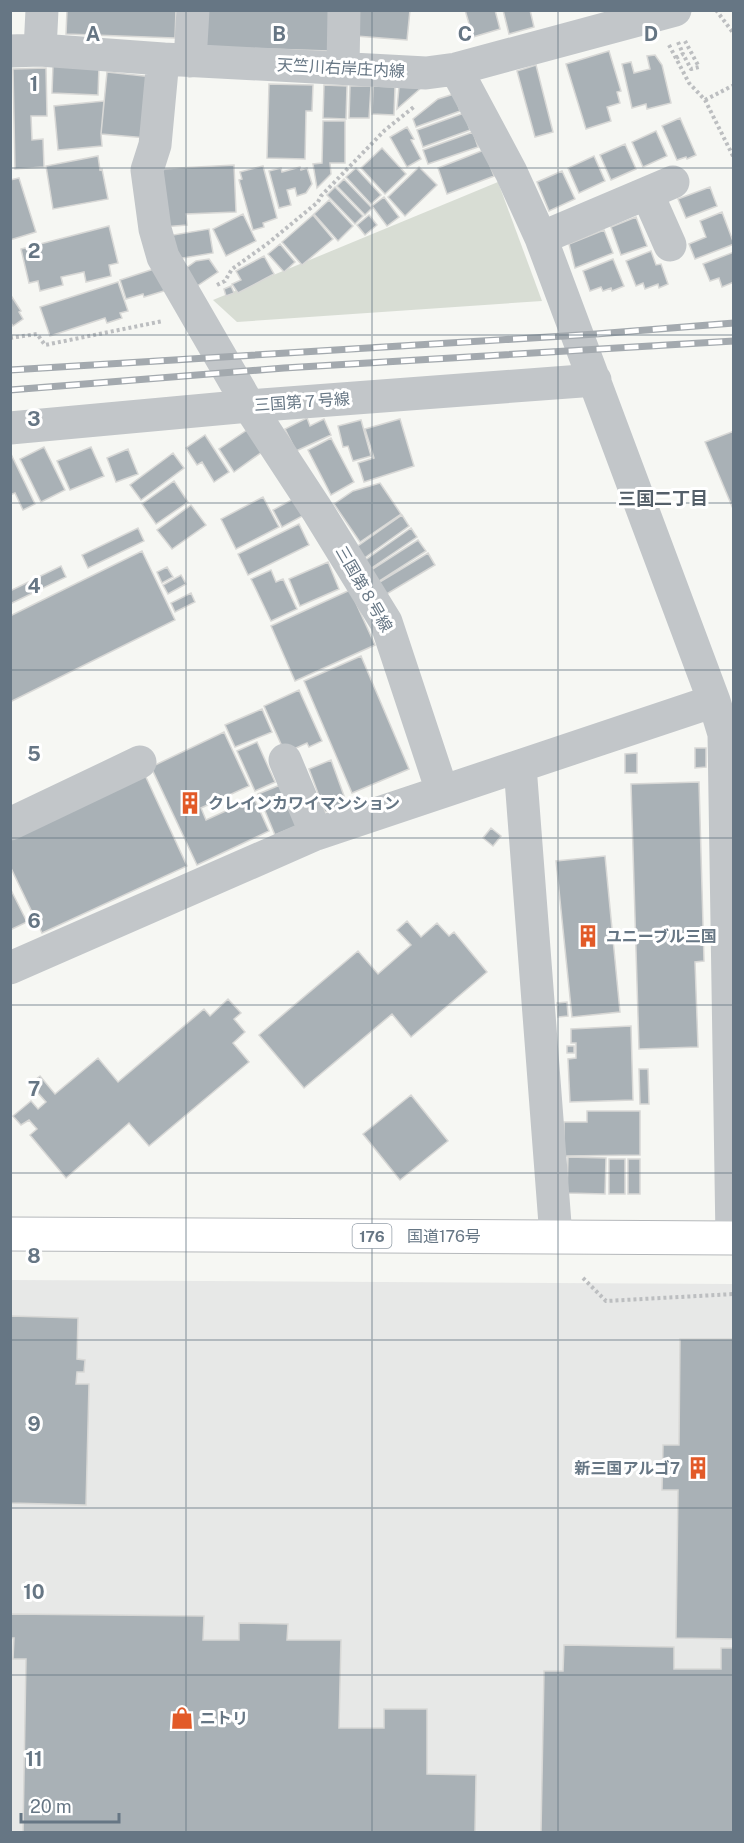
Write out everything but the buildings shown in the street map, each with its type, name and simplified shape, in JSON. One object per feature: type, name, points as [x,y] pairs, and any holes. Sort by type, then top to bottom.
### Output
[{"type":"highway","name":"国道176号","points":[[10,1234],[733,1238]]},
{"type":"street","points":[[25,50],[42,10]]},
{"type":"street","name":"三国第８号線","points":[[193,10],[147,170],[155,229],[163,258],[249,405],[386,622],[442,791]]},
{"type":"street","points":[[343,67],[344,10]]},
{"type":"street","name":"天竺川右岸庄内線","points":[[25,50],[426,72],[456,69],[665,18]]},
{"type":"street","points":[[456,69],[511,172],[541,238],[714,701],[724,734],[733,1238]]},
{"type":"street","points":[[541,238],[660,187],[670,245]]},
{"type":"street","name":"三国第７号線","points":[[10,428],[249,405],[595,380]]},
{"type":"street","points":[[10,968],[316,834],[714,701]]},
{"type":"street","points":[[285,760],[316,834]]},
{"type":"street","points":[[10,824],[140,762]]},
{"type":"street","points":[[520,766],[556,1237]]},
{"type":"path","points":[[716,10],[734,34]]},
{"type":"path","points":[[665,18],[699,67],[692,69],[683,54],[676,58]]},
{"type":"path","points":[[665,18],[676,58],[689,83],[705,100],[734,158]]},
{"type":"path","points":[[10,338],[37,334],[45,345],[191,307],[202,294],[225,280],[232,269],[318,202],[321,196],[385,130],[456,69]]},
{"type":"path","points":[[705,100],[734,85]]},
{"type":"path","points":[[583,1278],[606,1301],[734,1294]]},
{"type":"shaded area","points":[[498,182],[542,301],[237,322],[213,300]]},
{"type":"shaded area","points":[[11,1280],[733,1284],[733,1832],[11,1832]]},
{"type":"railway","points":[[10,370],[596,334],[734,323]]},
{"type":"railway","points":[[10,390],[284,368],[734,341]]},
{"type":"place","name":"クレインカワイマンション","points":[[190,803]]},
{"type":"place","name":"ユニーブル三国","points":[[588,936]]},
{"type":"place","name":"新三国アルゴ7","points":[[698,1468]]},
{"type":"place","name":"ニトリ","points":[[182,1718]]},
{"type":"district","name":"三国二丁目","points":[[663,498]]}]
